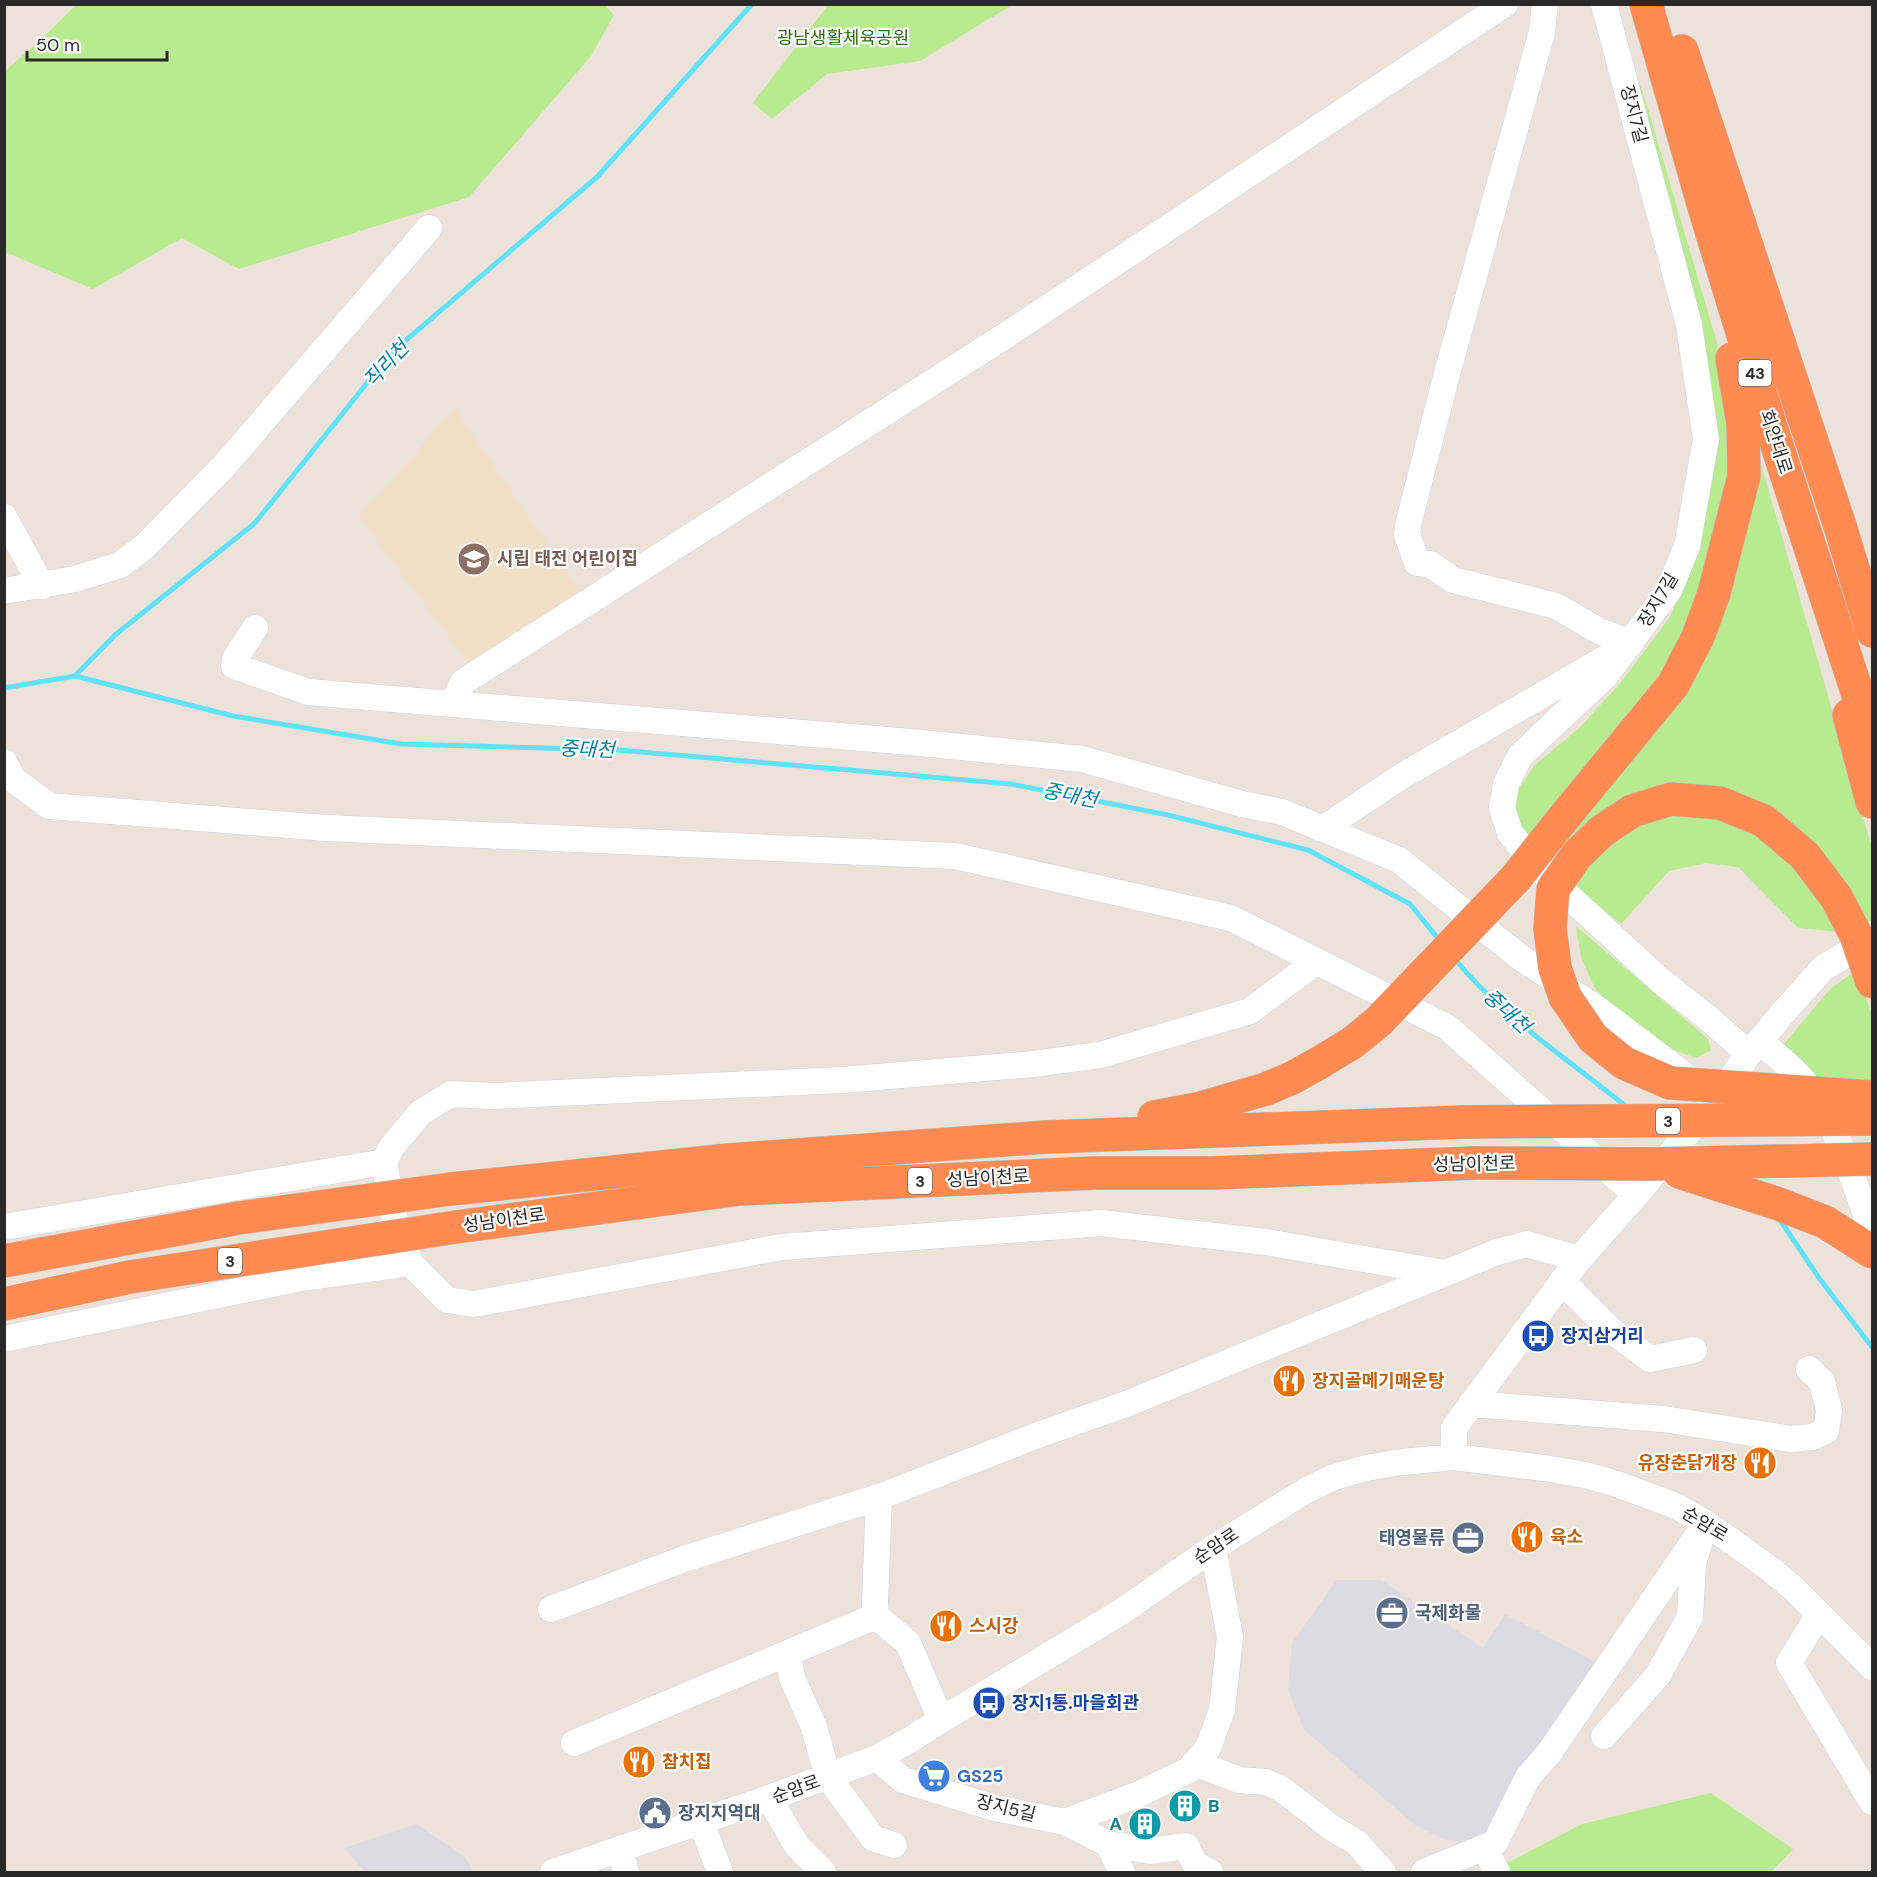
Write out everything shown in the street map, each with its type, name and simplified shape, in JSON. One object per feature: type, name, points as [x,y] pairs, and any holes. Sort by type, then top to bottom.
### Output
[{"type":"highway","points":[[1629,4],[1631,10],[1656,12]]},
{"type":"highway","name":"회안대로","points":[[1656,12],[1704,207],[1771,427],[1872,738]]},
{"type":"highway","name":"회안대로","points":[[1656,12],[1686,62],[1840,526],[1872,631]]},
{"type":"highway","points":[[1046,1137],[1197,1109],[1266,1089],[1292,1078],[1352,1043],[1378,1022],[1515,879],[1673,685],[1698,637],[1714,593],[1744,476],[1743,424],[1704,207]]},
{"type":"highway","points":[[1771,427],[1872,802]]},
{"type":"highway","points":[[1872,982],[1856,934],[1836,897],[1805,856],[1764,821],[1720,803],[1671,800],[1632,811],[1602,831],[1577,855],[1553,889],[1550,928],[1555,968],[1565,997],[1593,1038],[1624,1063],[1670,1083],[1872,1097]]},
{"type":"highway","name":"성남이천로","points":[[4,1261],[239,1218],[451,1189],[728,1160],[1046,1137],[1463,1122],[1872,1119]]},
{"type":"highway","name":"성남이천로","points":[[4,1304],[130,1277],[456,1227],[740,1189],[1081,1174],[1212,1173],[1475,1163],[1652,1164],[1872,1159]]},
{"type":"highway","points":[[1652,1164],[1776,1203],[1815,1218],[1872,1252]]},
{"type":"street","points":[[453,704],[463,682],[1008,334],[1505,4]]},
{"type":"street","points":[[1545,4],[1542,32],[1445,381],[1408,521],[1407,534],[1417,563],[1430,564],[1453,580],[1556,606],[1599,631],[1631,643]]},
{"type":"street","name":"장지7길","points":[[1604,4],[1689,325],[1707,439],[1687,546],[1669,590],[1606,675],[1520,756],[1506,784],[1502,808],[1510,833],[1539,869],[1661,981],[1708,1018],[1804,1081],[1825,1113],[1844,1156],[1872,1233]]},
{"type":"street","points":[[4,591],[75,579],[120,565],[144,547],[224,466],[429,228]]},
{"type":"street","points":[[4,517],[42,586]]},
{"type":"street","points":[[255,628],[235,659],[234,666],[308,692],[899,741],[1082,759],[1242,804],[1282,812],[1399,860],[1520,957],[1596,1008],[1711,1105]]},
{"type":"street","points":[[1322,829],[1402,776],[1631,643]]},
{"type":"street","points":[[4,762],[14,780],[49,806],[326,828],[955,856],[1232,918],[1447,1027],[1636,1195]]},
{"type":"street","points":[[1454,1457],[1454,1428],[1579,1259],[1636,1195],[1711,1105],[1754,1048],[1823,968],[1848,953],[1872,946]]},
{"type":"street","points":[[1317,961],[1250,1011],[1100,1055],[1034,1064],[842,1080],[492,1096],[451,1094],[420,1113],[391,1148],[384,1162],[394,1217],[410,1263],[447,1300],[474,1304],[782,1247],[1101,1223],[1266,1242],[1445,1273]]},
{"type":"street","points":[[4,1227],[384,1162]]},
{"type":"street","points":[[551,1609],[684,1559],[879,1497],[1138,1399],[1497,1252],[1527,1244],[1579,1259]]},
{"type":"street","points":[[4,1339],[301,1278],[410,1263]]},
{"type":"street","points":[[1562,1281],[1611,1330],[1650,1359],[1694,1350]]},
{"type":"street","points":[[1471,1404],[1663,1419],[1791,1439],[1812,1437],[1826,1431],[1829,1410],[1822,1382],[1809,1369]]},
{"type":"street","name":"순암로","points":[[553,1872],[623,1861],[701,1822],[877,1758],[908,1742],[1121,1612],[1213,1548],[1296,1496],[1334,1478],[1366,1468],[1402,1461],[1454,1457],[1544,1468],[1585,1475],[1647,1494],[1676,1506],[1706,1523],[1769,1568],[1872,1667]]},
{"type":"street","points":[[876,1616],[879,1497]]},
{"type":"street","points":[[1604,1736],[1658,1675],[1690,1617],[1693,1564],[1706,1523]]},
{"type":"street","points":[[1424,1872],[1495,1843],[1528,1777],[1550,1754],[1706,1523]]},
{"type":"street","points":[[1065,1822],[1139,1794],[1189,1770],[1208,1748],[1222,1710],[1230,1637],[1213,1548]]},
{"type":"street","points":[[1819,1614],[1790,1664],[1872,1802]]},
{"type":"street","points":[[574,1743],[876,1616]]},
{"type":"street","points":[[876,1616],[908,1642],[941,1720]]},
{"type":"street","points":[[788,1654],[792,1678],[814,1727],[828,1777],[873,1838],[894,1845]]},
{"type":"street","name":"장지5길","points":[[877,1758],[903,1780],[995,1808],[1065,1822],[1107,1844],[1150,1851],[1186,1846],[1195,1864],[1210,1872]]},
{"type":"street","points":[[1195,1763],[1239,1780],[1266,1782],[1280,1788],[1332,1828],[1356,1842],[1383,1872]]},
{"type":"street","points":[[769,1798],[797,1846],[823,1872]]},
{"type":"street","points":[[701,1822],[720,1872]]},
{"type":"street","points":[[1107,1844],[1122,1872]]},
{"type":"street","points":[[1484,1847],[1497,1872]]},
{"type":"shaded area","name":"시립 태전 어린이집","points":[[454,408],[588,603],[475,672],[358,516],[391,482]]},
{"type":"shaded area","points":[[1337,1580],[1381,1580],[1483,1648],[1505,1614],[1608,1667],[1484,1847],[1443,1839],[1415,1825],[1305,1731],[1288,1691],[1292,1643]]},
{"type":"shaded area","points":[[417,1824],[466,1858],[473,1872],[365,1872],[344,1848]]},
{"type":"green space","points":[[76,5],[605,5],[614,15],[591,56],[469,197],[239,269],[182,238],[93,289],[5,252],[5,71]]},
{"type":"green space","name":"광남생활체육공원","points":[[828,5],[1012,5],[920,61],[827,74],[772,119],[753,103]]},
{"type":"green space","points":[[1613,5],[1646,102],[1725,370],[1731,470],[1723,533],[1674,666],[1524,842],[1514,814],[1517,791],[1534,766],[1579,728],[1618,686],[1670,617],[1700,542],[1714,459]]},
{"type":"green space","points":[[1750,426],[1872,848],[1872,920],[1866,922],[1849,888],[1686,793],[1549,871],[1540,860],[1655,723]]},
{"type":"green space","points":[[1697,810],[1777,838],[1841,932],[1798,928],[1738,867],[1706,863],[1669,871],[1621,924],[1572,884],[1591,856],[1644,818]]},
{"type":"green space","points":[[1576,926],[1708,1039],[1711,1050],[1696,1058],[1651,1042],[1595,989],[1581,957]]},
{"type":"green space","points":[[1857,970],[1872,1016],[1872,1089],[1822,1086],[1783,1045],[1831,988]]},
{"type":"green space","points":[[1711,1793],[1793,1849],[1771,1872],[1490,1872],[1582,1824]]},
{"type":"waterway","name":"직리천","points":[[4,688],[75,676],[115,635],[255,523],[391,353],[597,177],[752,4]]},
{"type":"waterway","name":"중대천","points":[[75,676],[233,716],[401,744],[618,750],[1011,784],[1168,815],[1308,850],[1410,904],[1440,941]]},
{"type":"waterway","name":"중대천","points":[[1454,958],[1493,1000],[1515,1019],[1628,1108]]},
{"type":"waterway","name":"중대천","points":[[1780,1220],[1819,1278],[1872,1347]]},
{"type":"place","name":"시립 태전 어린이집","points":[[474,559]]},
{"type":"place","name":"장지삼거리","points":[[1538,1336]]},
{"type":"place","name":"장지골메기매운탕","points":[[1289,1381]]},
{"type":"place","name":"유장춘닭개장","points":[[1760,1463]]},
{"type":"place","name":"육소","points":[[1527,1537]]},
{"type":"place","name":"태영물류","points":[[1468,1538]]},
{"type":"place","name":"국제화물","points":[[1392,1613]]},
{"type":"place","name":"스시강","points":[[946,1626]]},
{"type":"place","name":"장지1통.마을회관","points":[[989,1703]]},
{"type":"place","name":"참치집","points":[[639,1762]]},
{"type":"place","name":"GS25","points":[[934,1776]]},
{"type":"place","name":"B","points":[[1185,1806]]},
{"type":"place","name":"장지지역대","points":[[655,1813]]},
{"type":"place","name":"A","points":[[1145,1824]]}]
